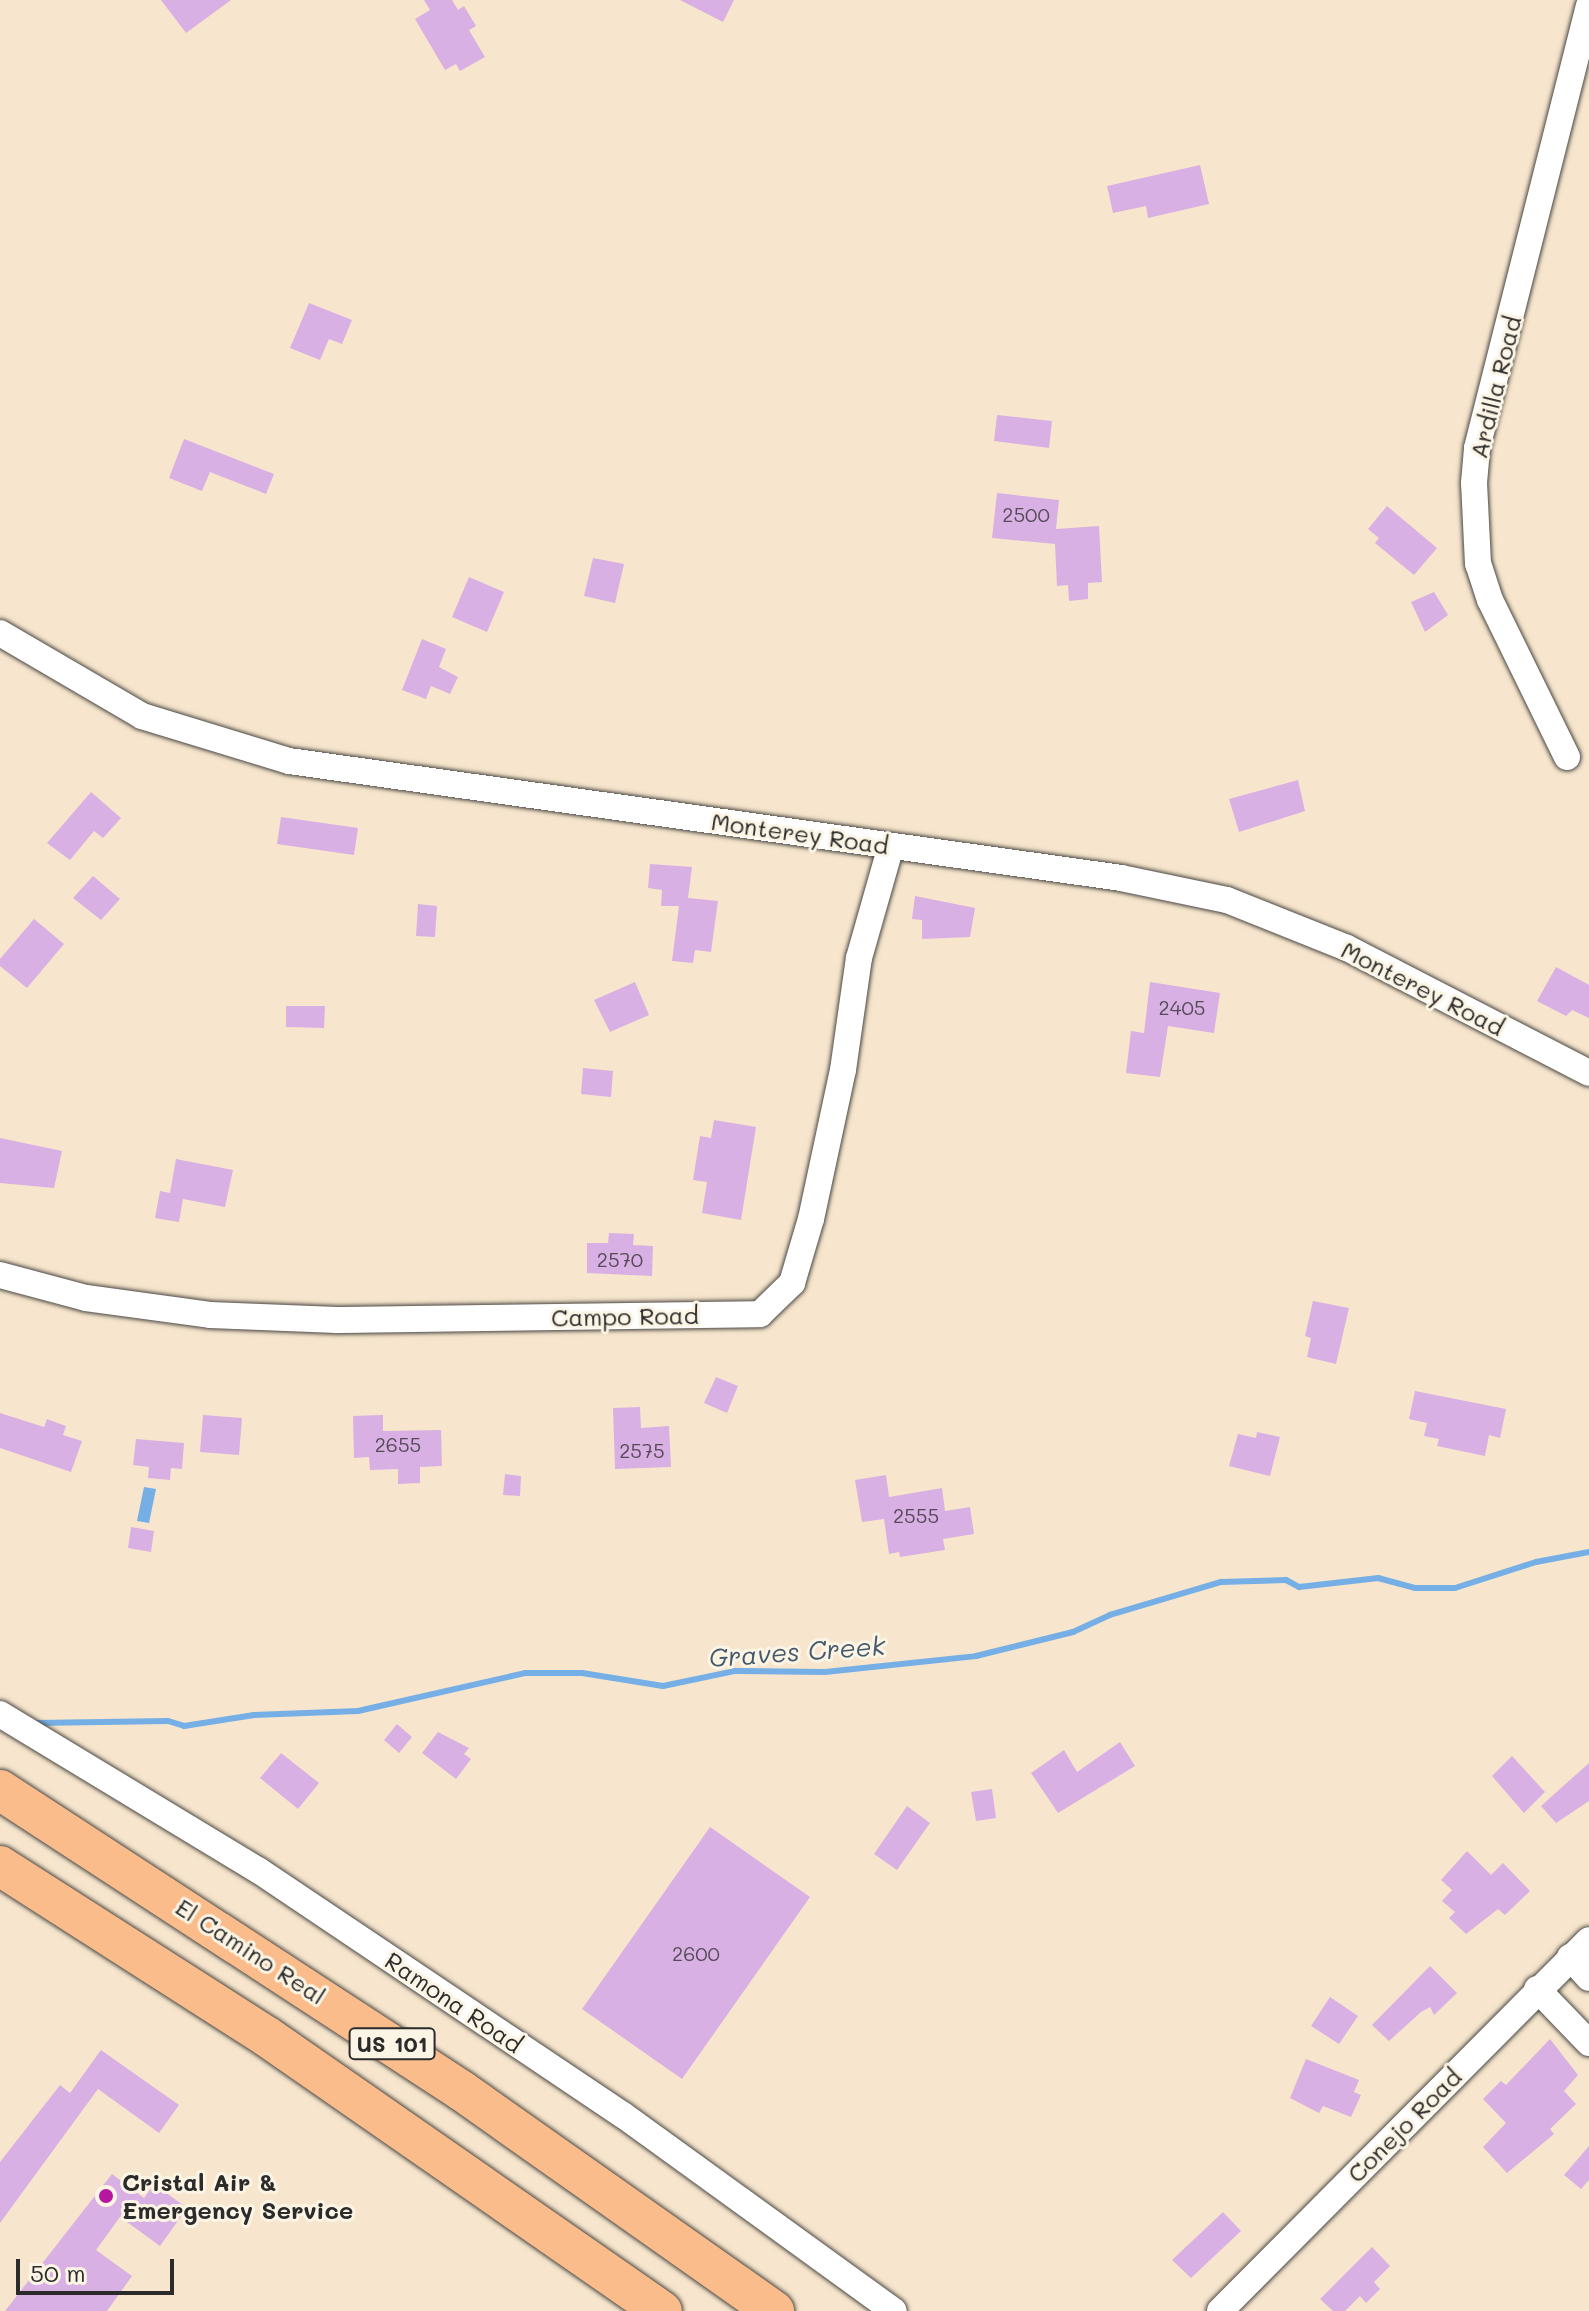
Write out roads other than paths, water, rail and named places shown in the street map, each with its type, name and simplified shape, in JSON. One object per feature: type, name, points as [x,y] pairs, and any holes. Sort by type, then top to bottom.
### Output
[{"type":"highway","name":"El Camino Real","points":[[0,1790],[449,2082],[774,2311]]},
{"type":"highway","name":"US 101","points":[[0,1866],[266,2036],[662,2311]]},
{"type":"street","name":"Ardilla Road","points":[[1567,757],[1490,600],[1478,564],[1474,483],[1477,448],[1589,6]]},
{"type":"street","name":"Monterey Road","points":[[0,633],[142,716],[235,748],[289,761],[1121,878],[1227,900],[1347,948],[1589,1073]]},
{"type":"street","name":"Campo Road","points":[[0,1275],[86,1298],[210,1315],[350,1320],[760,1314],[792,1283],[811,1219],[843,1070],[859,958],[891,846]]},
{"type":"street","name":"Ramona Road","points":[[0,1714],[258,1870],[623,2115],[894,2311]]},
{"type":"street","points":[[1579,1948],[1589,1978]]},
{"type":"street","name":"Conejo Road","points":[[1220,2311],[1579,1948]]},
{"type":"street","points":[[1537,1989],[1589,2043]]},
{"type":"water","points":[[144,1487],[156,1489],[149,1523],[137,1521]]},
{"type":"waterway","name":"Graves Creek","points":[[36,1723],[168,1721],[184,1726],[254,1715],[358,1711],[525,1673],[582,1673],[663,1686],[735,1671],[825,1672],[976,1656],[1073,1632],[1110,1615],[1221,1582],[1286,1580],[1299,1587],[1378,1578],[1415,1588],[1455,1588],[1536,1562],[1589,1552]]},
{"type":"place","name":"Cristal Air & Emergency Service","points":[[106,2196]]}]
